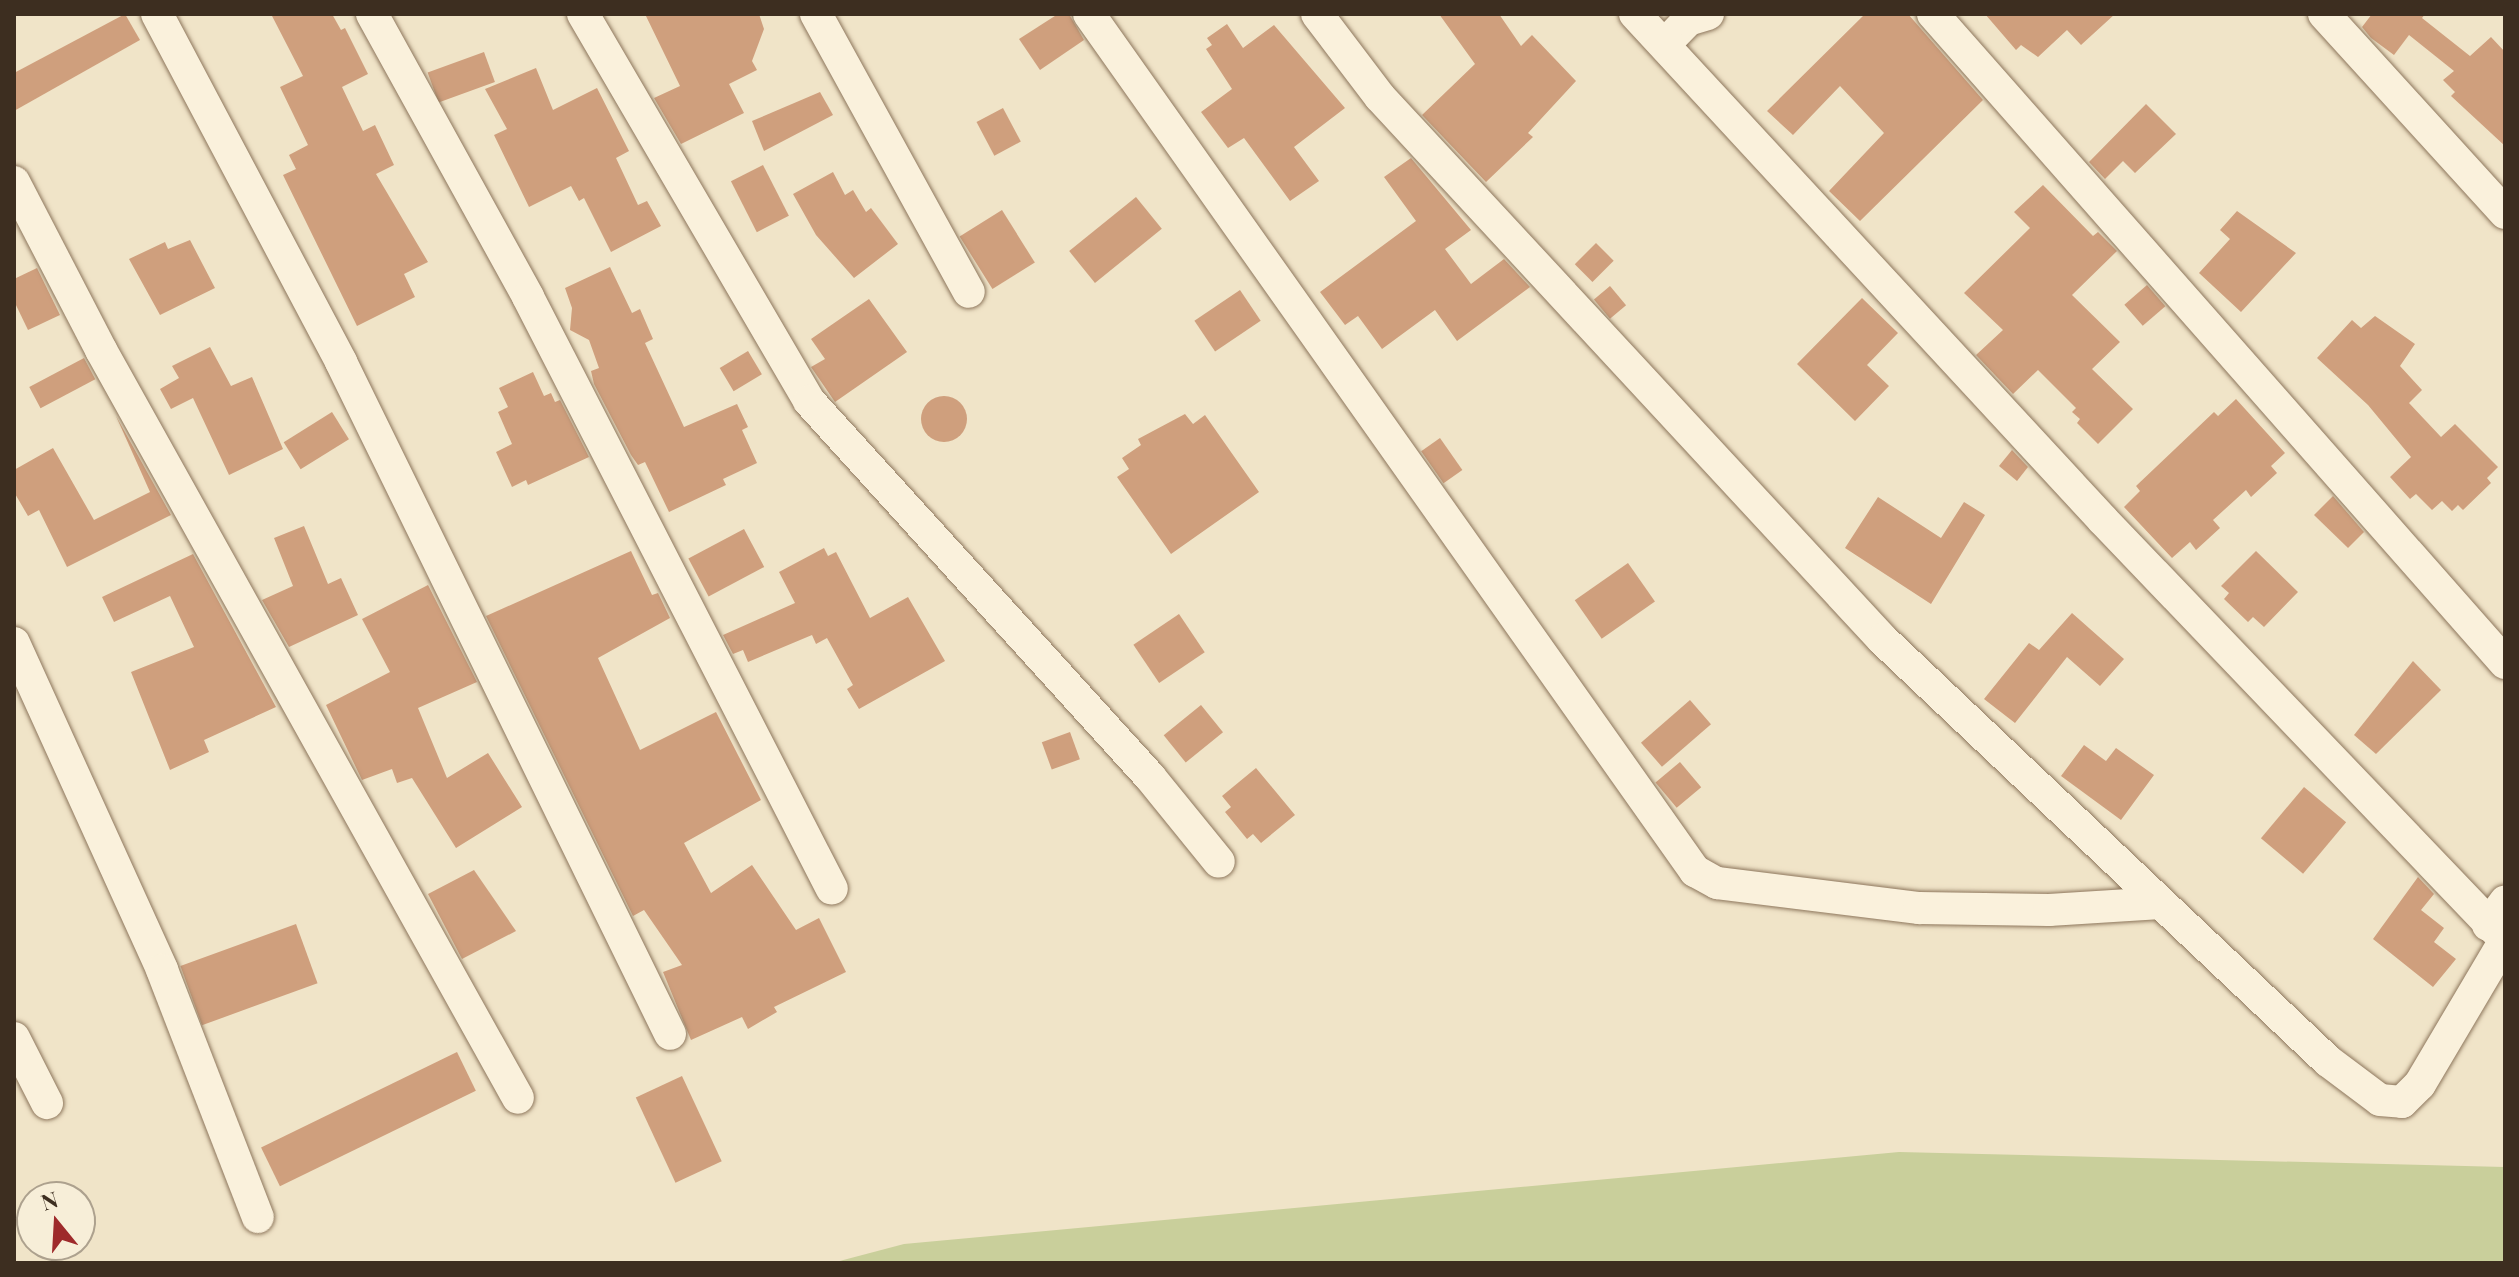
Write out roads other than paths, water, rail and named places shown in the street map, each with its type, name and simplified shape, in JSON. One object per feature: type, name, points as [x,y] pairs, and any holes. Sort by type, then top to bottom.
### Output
[{"type":"street","points":[[157,14],[341,362],[670,1034]]},
{"type":"street","points":[[372,14],[528,297],[832,889]]},
{"type":"street","points":[[583,14],[809,401],[1150,777],[1219,862]]},
{"type":"street","points":[[816,14],[969,292]]},
{"type":"street","points":[[1089,14],[1695,871],[1717,883],[1919,908],[2049,910],[2161,903]]},
{"type":"street","points":[[1317,14],[1380,97],[1882,639],[2305,1043],[2380,1100],[2402,1102],[2420,1084],[2501,927],[2082,497],[1635,14]]},
{"type":"street","points":[[1665,44],[1688,20],[1708,14]]},
{"type":"street","points":[[1933,14],[2505,663]]},
{"type":"street","points":[[2324,14],[2505,213]]},
{"type":"street","points":[[14,182],[109,364],[518,1098]]},
{"type":"street","points":[[14,643],[162,970],[258,1217]]},
{"type":"street","points":[[14,1038],[47,1103]]}]
